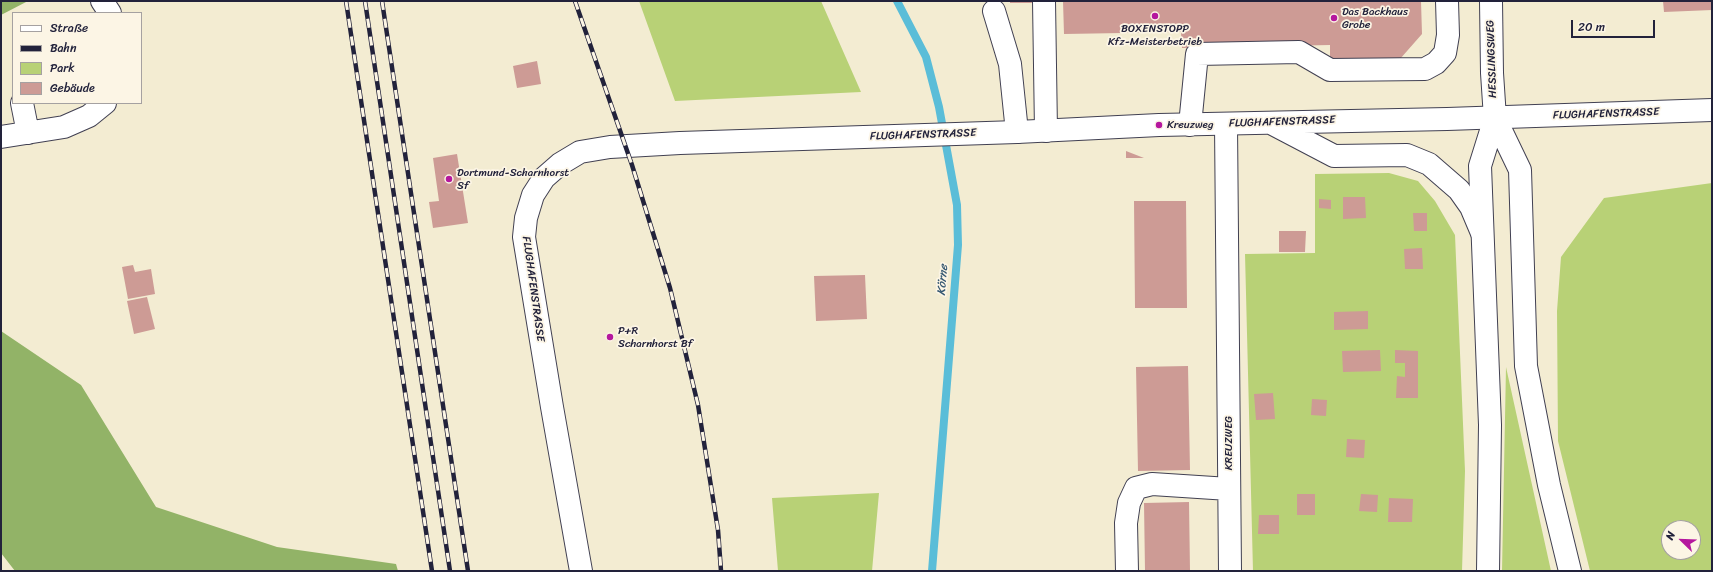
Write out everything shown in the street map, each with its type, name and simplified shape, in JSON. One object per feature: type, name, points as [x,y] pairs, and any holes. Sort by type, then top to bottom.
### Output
[{"type":"main road","points":[[102,1],[109,12]]},
{"type":"main road","points":[[1044,1],[1046,131]]},
{"type":"main road","points":[[1190,124],[1197,54],[1299,52],[1330,70],[1425,69],[1436,63],[1445,54],[1448,35],[1447,1]]},
{"type":"main road","name":"HESSLINGSWEG","points":[[1491,1],[1492,73],[1495,118]]},
{"type":"main road","points":[[994,12],[1010,64],[1017,132]]},
{"type":"main road","points":[[22,104],[28,133]]},
{"type":"main road","points":[[1,137],[64,128],[89,116],[104,104]]},
{"type":"main road","name":"FLUGHAFENSTRASSE","points":[[581,571],[524,237],[526,218],[533,195],[544,178],[560,164],[580,152],[610,147],[1046,131],[1190,124],[1495,118],[1712,110]]},
{"type":"main road","points":[[1488,571],[1490,425],[1480,166],[1495,118]]},
{"type":"main road","points":[[1495,118],[1520,170],[1526,366],[1549,485],[1570,571]]},
{"type":"main road","points":[[1270,122],[1334,156],[1407,155],[1430,164],[1459,190],[1471,207],[1483,235]]},
{"type":"main road","name":"KREUZWEG","points":[[1226,124],[1230,571]]},
{"type":"main road","points":[[1127,571],[1126,524],[1129,503],[1136,488],[1152,484],[1229,489]]},
{"type":"green space","points":[[1,1],[28,1],[1,15]]},
{"type":"green space","points":[[639,1],[821,1],[861,92],[675,101]]},
{"type":"green space","points":[[1389,173],[1418,181],[1435,201],[1455,235],[1465,471],[1462,571],[1253,571],[1245,254],[1315,253],[1315,174]]},
{"type":"green space","points":[[1712,183],[1712,571],[1590,571],[1558,441],[1557,311],[1561,257],[1604,198]]},
{"type":"green space","points":[[1,331],[81,385],[156,507],[277,547],[396,564],[398,571],[15,571],[1,553]]},
{"type":"green space","points":[[1506,367],[1551,571],[1502,571]]},
{"type":"green space","points":[[879,493],[872,571],[778,571],[772,498]]},
{"type":"building","points":[[1010,1],[1034,1],[1034,3],[1010,3]]},
{"type":"building","points":[[1063,1],[1421,1],[1422,34],[1400,59],[1330,60],[1330,45],[1182,48],[1181,32],[1064,34]]},
{"type":"building","points":[[1663,1],[1712,1],[1712,10],[1664,12]]},
{"type":"building","points":[[537,61],[541,84],[517,88],[513,66]]},
{"type":"building","points":[[1126,151],[1144,158],[1126,158]]},
{"type":"building","name":"Dortmund-Scharnhorst Sf","points":[[457,154],[468,223],[433,228],[429,202],[439,201],[433,158]]},
{"type":"building","points":[[1343,197],[1365,197],[1366,218],[1343,219]]},
{"type":"building","points":[[1319,199],[1331,200],[1331,209],[1319,208]]},
{"type":"building","points":[[1134,201],[1186,201],[1187,308],[1135,308]]},
{"type":"building","points":[[1413,213],[1427,213],[1427,231],[1414,231]]},
{"type":"building","points":[[1279,231],[1306,231],[1305,252],[1279,252]]},
{"type":"building","points":[[1422,248],[1423,269],[1405,269],[1404,249]]},
{"type":"building","points":[[133,265],[135,272],[151,269],[155,294],[128,299],[122,267]]},
{"type":"building","points":[[865,275],[867,319],[816,321],[814,276]]},
{"type":"building","points":[[147,297],[155,329],[134,334],[127,301]]},
{"type":"building","points":[[1368,311],[1368,329],[1334,330],[1334,312]]},
{"type":"building","points":[[1380,350],[1381,371],[1343,372],[1342,351]]},
{"type":"building","points":[[1395,350],[1418,351],[1418,398],[1396,398],[1397,376],[1405,377],[1405,363],[1395,363]]},
{"type":"building","points":[[1188,366],[1190,470],[1138,471],[1136,367]]},
{"type":"building","points":[[1273,393],[1275,419],[1256,420],[1254,394]]},
{"type":"building","points":[[1312,399],[1327,400],[1326,416],[1311,415]]},
{"type":"building","points":[[1347,439],[1365,440],[1364,458],[1346,457]]},
{"type":"building","points":[[1297,494],[1315,494],[1315,515],[1297,515]]},
{"type":"building","points":[[1361,494],[1378,495],[1377,512],[1359,511]]},
{"type":"building","points":[[1389,498],[1413,499],[1412,522],[1388,522]]},
{"type":"building","points":[[1189,502],[1190,571],[1145,571],[1144,503]]},
{"type":"building","points":[[1259,515],[1279,515],[1279,534],[1258,534]]},
{"type":"waterway","name":"Körne","points":[[897,1],[926,57],[939,107],[957,205],[958,245],[932,571]]},
{"type":"railway","points":[[346,1],[432,571]]},
{"type":"railway","points":[[365,1],[450,571]]},
{"type":"railway","points":[[382,1],[468,571]]},
{"type":"railway","points":[[575,1],[632,165],[670,288],[698,405],[718,530],[721,571]]},
{"type":"place","name":"BOXENSTOPP Kfz-Meisterbetrieb","points":[[1155,16]]},
{"type":"place","name":"Das Backhaus Grobe","points":[[1334,18]]},
{"type":"place","name":"Kreuzweg","points":[[1159,125]]},
{"type":"place","name":"Dortmund-Scharnhorst Sf","points":[[449,179]]},
{"type":"place","name":"P+R Scharnhorst Bf","points":[[610,337]]}]
